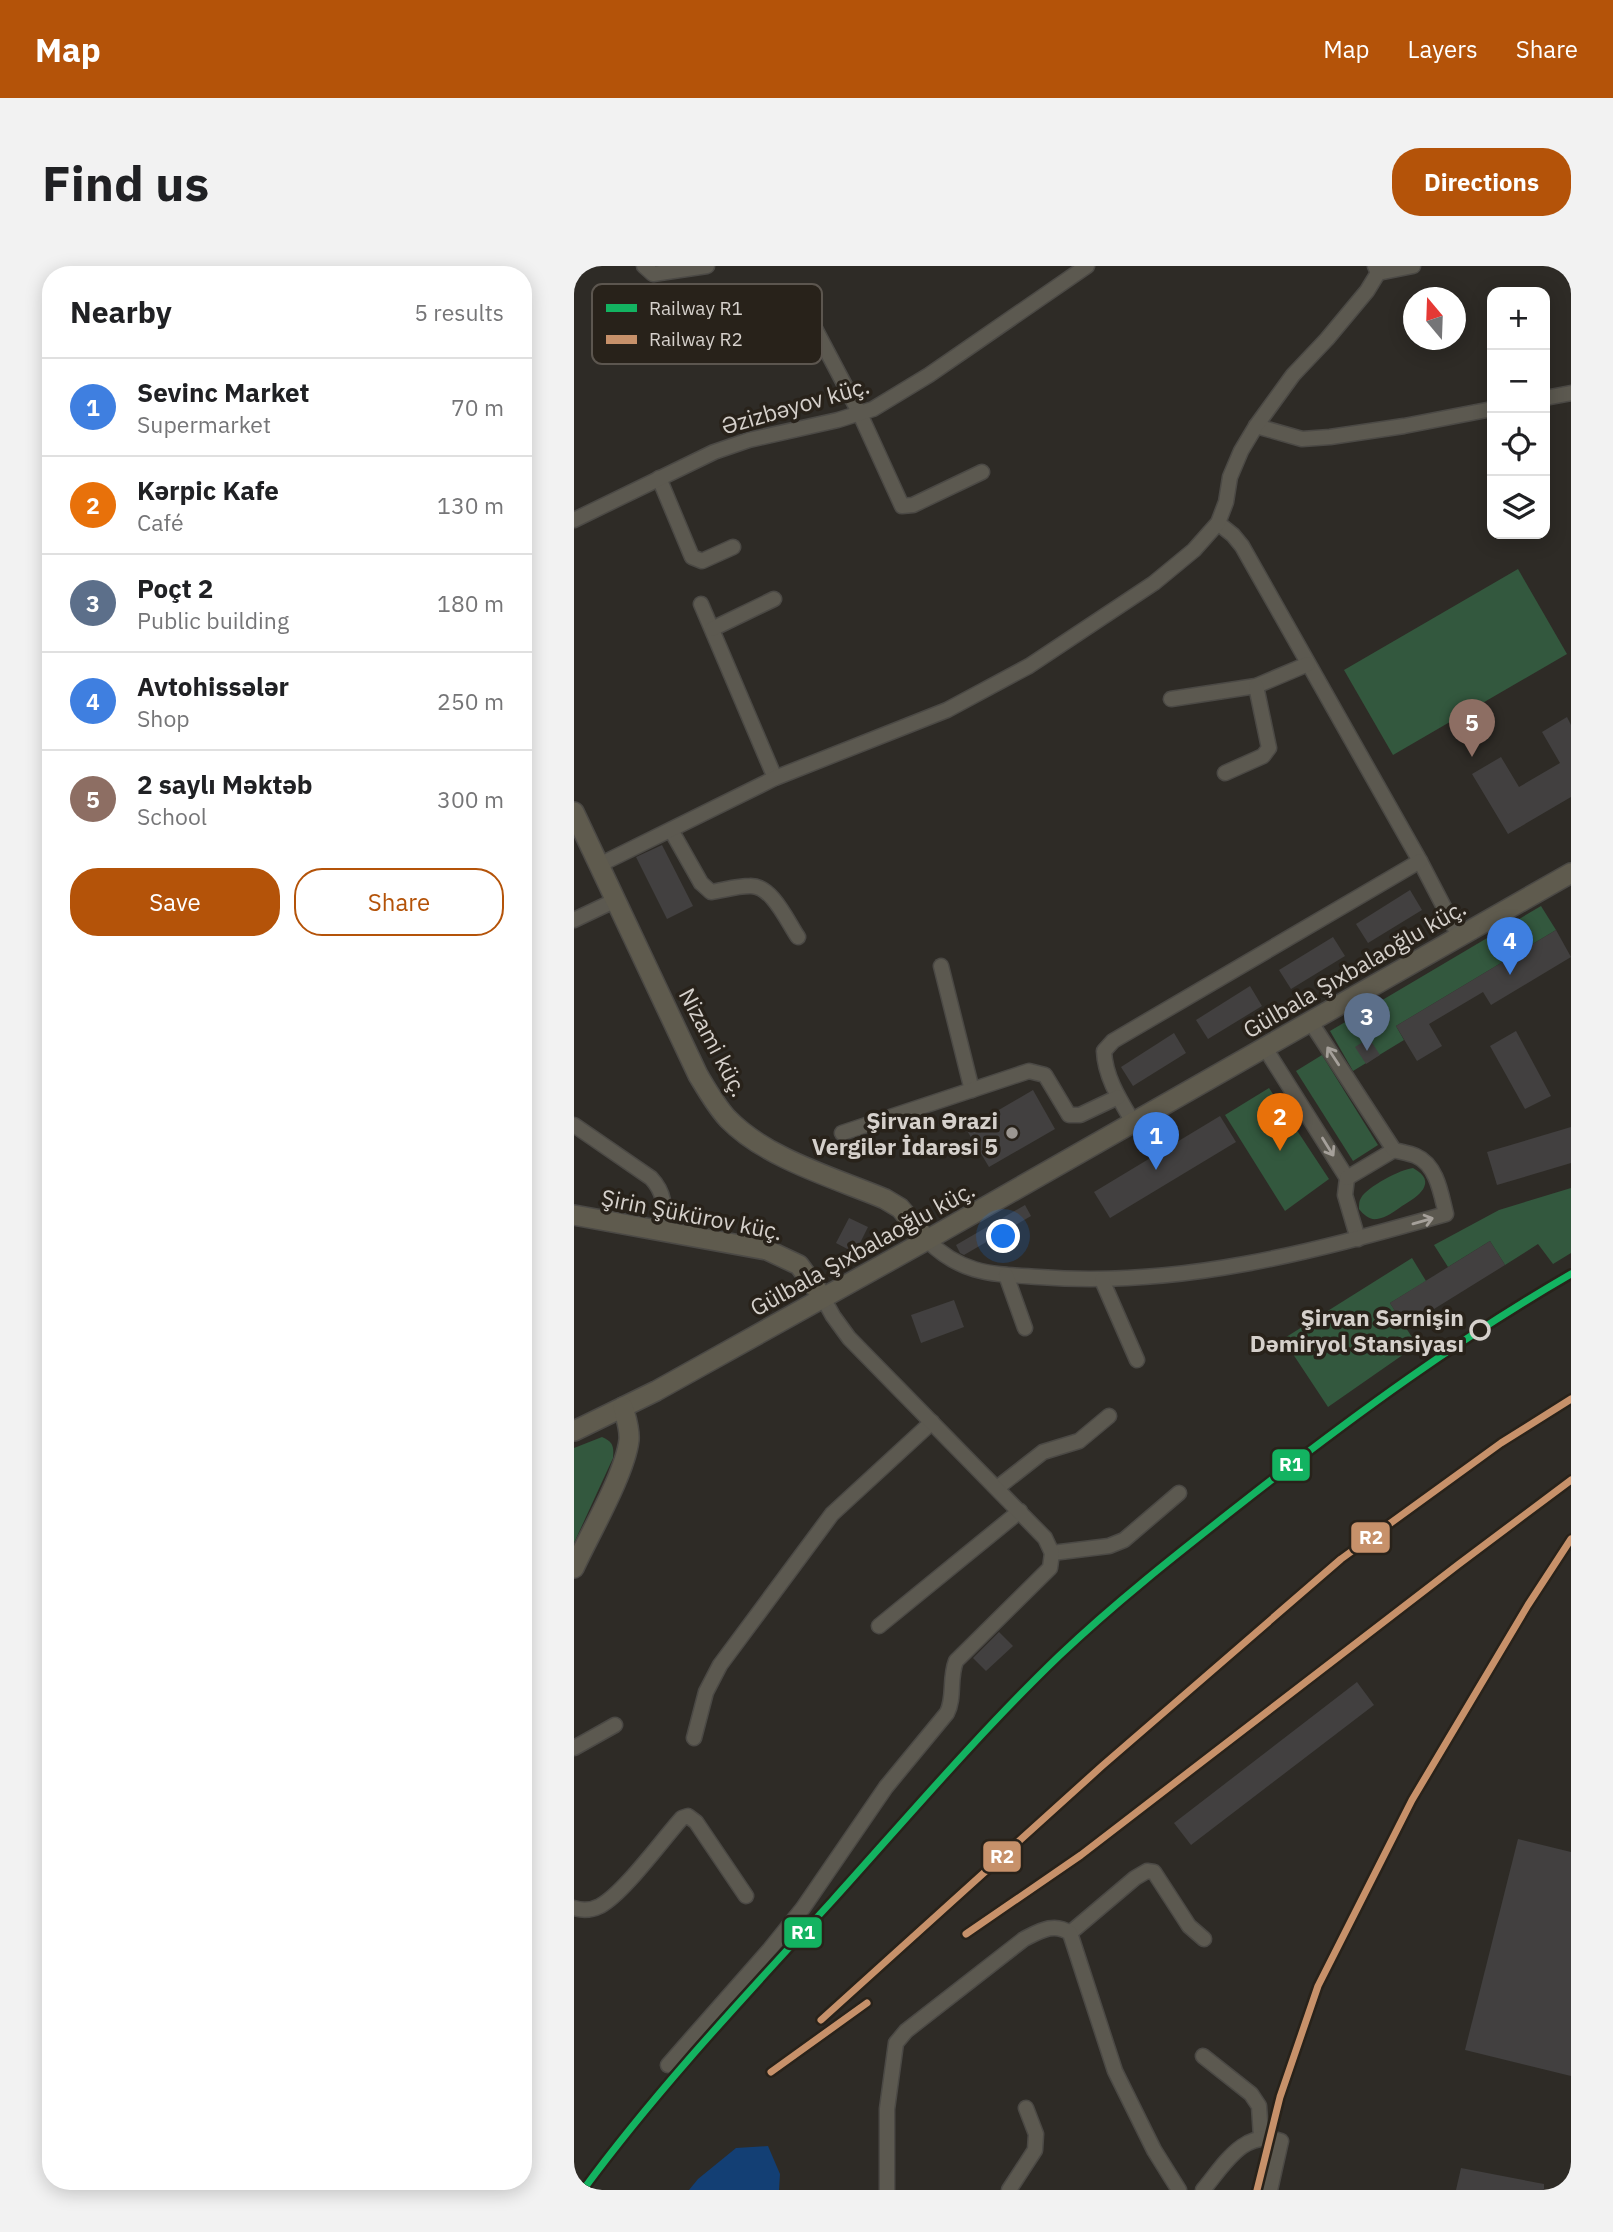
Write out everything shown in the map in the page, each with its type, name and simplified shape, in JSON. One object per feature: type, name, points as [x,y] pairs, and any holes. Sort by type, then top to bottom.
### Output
[{"type":"main road","name":"Nizami küç.","points":[[574,812],[698,1075],[728,1119],[748,1136],[780,1155],[893,1203],[906,1213],[927,1240]]},
{"type":"main road","name":"Gülbala Şıxbalaoğlu küç.","points":[[574,1430],[623,1407],[927,1240],[1571,873]]},
{"type":"main road","name":"Şirin Şükürov küç.","points":[[574,1215],[767,1251],[799,1265],[823,1298]]},
{"type":"main road","points":[[574,1568],[616,1478],[629,1443],[623,1407]]},
{"type":"street","points":[[644,266],[653,274],[707,266]]},
{"type":"street","name":"Əzizbəyov küç.","points":[[574,520],[714,452],[749,440],[860,414],[892,399],[1087,266]]},
{"type":"street","points":[[600,865],[775,778],[947,710],[1029,666],[1154,583],[1194,550],[1218,523],[1226,502],[1230,477],[1256,426],[1293,375],[1367,291],[1377,269],[1413,266]]},
{"type":"street","points":[[822,342],[860,414],[902,506],[913,505],[982,472]]},
{"type":"street","points":[[1550,397],[1571,393]]},
{"type":"street","points":[[1256,426],[1302,439],[1320,438],[1487,410]]},
{"type":"street","points":[[659,478],[692,556],[702,561],[733,547]]},
{"type":"street","points":[[1218,523],[1242,546],[1420,861],[1459,936]]},
{"type":"street","points":[[712,629],[774,599]]},
{"type":"street","points":[[701,604],[775,778]]},
{"type":"street","points":[[1171,699],[1256,686],[1308,664]]},
{"type":"street","points":[[1225,773],[1263,756],[1269,748],[1256,686]]},
{"type":"street","points":[[671,830],[701,883],[711,892],[760,887],[768,892],[798,937]]},
{"type":"street","points":[[1133,1122],[1118,1097],[1105,1065],[1104,1051],[1113,1041],[1420,861]]},
{"type":"street","points":[[574,920],[616,900]]},
{"type":"street","points":[[941,965],[972,1090]]},
{"type":"street","points":[[927,1240],[957,1264],[977,1271],[1102,1280],[1180,1275],[1235,1267],[1307,1253],[1446,1214],[1430,1168],[1418,1156],[1394,1150],[1310,1021]]},
{"type":"street","points":[[1265,1048],[1347,1178],[1345,1195],[1357,1239]]},
{"type":"street","points":[[842,1133],[1029,1071],[1045,1075],[1069,1115],[1080,1115],[1118,1097]]},
{"type":"street","points":[[574,1125],[651,1178],[661,1188],[665,1201],[663,1232]]},
{"type":"street","points":[[1347,1178],[1394,1150]]},
{"type":"street","points":[[1006,1275],[1025,1328]]},
{"type":"street","points":[[1102,1280],[1137,1360]]},
{"type":"street","points":[[668,2065],[803,1908],[886,1787],[947,1713],[951,1705],[951,1679],[956,1661],[1050,1568],[1052,1553],[1045,1538],[849,1338],[832,1316],[823,1298]]},
{"type":"street","points":[[998,1488],[1043,1452],[1079,1441],[1109,1416]]},
{"type":"street","points":[[694,1738],[706,1692],[720,1665],[832,1514],[932,1422]]},
{"type":"street","points":[[1052,1553],[1108,1546],[1124,1540],[1179,1493]]},
{"type":"street","points":[[879,1626],[1020,1511]]},
{"type":"street","points":[[574,1748],[615,1725]]},
{"type":"street","points":[[574,1908],[582,1911],[599,1906],[614,1896],[682,1818],[688,1816],[696,1822],[746,1896]]},
{"type":"street","points":[[1070,1933],[1147,1871],[1154,1872],[1189,1926],[1204,1939]]},
{"type":"street","points":[[887,2190],[887,2109],[896,2043],[906,2031],[1024,1939],[1045,1928],[1062,1927],[1070,1933],[1115,2071],[1154,2150],[1179,2190]]},
{"type":"street","points":[[1203,2056],[1251,2094],[1259,2106],[1261,2137]]},
{"type":"street","points":[[1009,2190],[1035,2150],[1036,2134],[1026,2108]]},
{"type":"street","points":[[1203,2190],[1237,2150],[1247,2142],[1261,2137],[1281,2141],[1270,2190]]},
{"type":"green space","points":[[1518,569],[1567,654],[1393,755],[1344,670]]},
{"type":"green space","points":[[1541,906],[1556,930],[1396,1026],[1404,1040],[1353,1071],[1330,1031]]},
{"type":"green space","points":[[1322,1055],[1378,1145],[1353,1161],[1296,1071]]},
{"type":"green space","points":[[1269,1088],[1329,1179],[1285,1211],[1225,1115]]},
{"type":"green space","points":[[1413,1168],[1425,1179],[1423,1189],[1414,1198],[1380,1218],[1369,1218],[1359,1209],[1360,1199],[1370,1189],[1393,1175]]},
{"type":"green space","points":[[1571,1188],[1571,1253],[1553,1264],[1538,1244],[1505,1265],[1490,1241],[1448,1267],[1434,1245],[1499,1210]]},
{"type":"green space","points":[[1412,1258],[1426,1281],[1390,1303],[1417,1345],[1328,1407],[1283,1339]]},
{"type":"green space","points":[[602,1437],[612,1445],[613,1458],[574,1543],[574,1448]]},
{"type":"water","points":[[768,2146],[780,2174],[779,2190],[689,2190],[698,2179],[736,2148]]},
{"type":"building","points":[[1567,717],[1571,725],[1571,797],[1508,834],[1472,774],[1501,757],[1519,787],[1560,763],[1542,732]]},
{"type":"building","points":[[662,845],[693,906],[667,919],[636,857]]},
{"type":"building","points":[[1410,890],[1422,910],[1368,943],[1356,924]]},
{"type":"building","points":[[1556,930],[1571,957],[1491,1005],[1483,992],[1429,1024],[1442,1046],[1417,1061],[1396,1026]]},
{"type":"building","points":[[1333,937],[1345,956],[1291,989],[1279,970]]},
{"type":"building","points":[[1250,986],[1262,1006],[1208,1039],[1196,1020]]},
{"type":"building","points":[[1516,1031],[1551,1096],[1525,1109],[1490,1046]]},
{"type":"building","points":[[1174,1033],[1186,1053],[1133,1086],[1121,1067]]},
{"type":"building","points":[[1369,1038],[1380,1055],[1366,1064],[1355,1047]]},
{"type":"building","points":[[1033,1090],[1055,1129],[989,1167],[966,1129]]},
{"type":"building","points":[[1220,1116],[1236,1142],[1110,1218],[1094,1192]]},
{"type":"building","points":[[1571,1127],[1571,1163],[1497,1185],[1487,1152]]},
{"type":"building","points":[[1025,1205],[1031,1216],[964,1255],[960,1253],[956,1245]]},
{"type":"building","points":[[849,1218],[868,1227],[855,1253],[836,1243]]},
{"type":"building","points":[[1490,1241],[1505,1265],[1405,1327],[1390,1303]]},
{"type":"building","points":[[954,1300],[964,1327],[921,1343],[911,1315]]},
{"type":"building","points":[[999,1632],[1013,1646],[986,1671],[973,1658]]},
{"type":"building","points":[[1357,1682],[1374,1705],[1191,1845],[1174,1823]]},
{"type":"building","points":[[1518,1839],[1571,1852],[1571,2076],[1465,2050]]},
{"type":"building","points":[[1461,2168],[1544,2184],[1544,2190],[1456,2190]]},
{"type":"rail line","name":"R1","points":[[583,2190],[641,2115],[735,2007],[972,1746],[1059,1656],[1129,1593],[1291,1465],[1447,1352],[1571,1274]]},
{"type":"rail line","name":"R2","points":[[821,2020],[1102,1766],[1341,1559],[1501,1443],[1571,1399]]},
{"type":"rail line","name":"R2","points":[[966,1934],[1081,1855],[1571,1480]]},
{"type":"rail line","name":"R2","points":[[1257,2190],[1280,2097],[1318,1986],[1412,1800],[1528,1605],[1571,1539]]},
{"type":"rail line","name":"R2","points":[[771,2072],[867,2003]]},
{"type":"place","name":"2 saylı Məktəb","points":[[1472,757]]},
{"type":"place","name":"Avtohissələr","points":[[1510,975]]},
{"type":"place","name":"Poçt 2","points":[[1367,1051]]},
{"type":"place","name":"Şirvan Ərazi Vergilər İdarəsi 5","points":[[1012,1133]]},
{"type":"place","name":"Kərpic Kafe","points":[[1280,1151]]},
{"type":"place","name":"Sevinc Market","points":[[1156,1170]]},
{"type":"place","name":"Şirvan Sərnişin Dəmiryol Stansiyası","points":[[1480,1330]]}]
